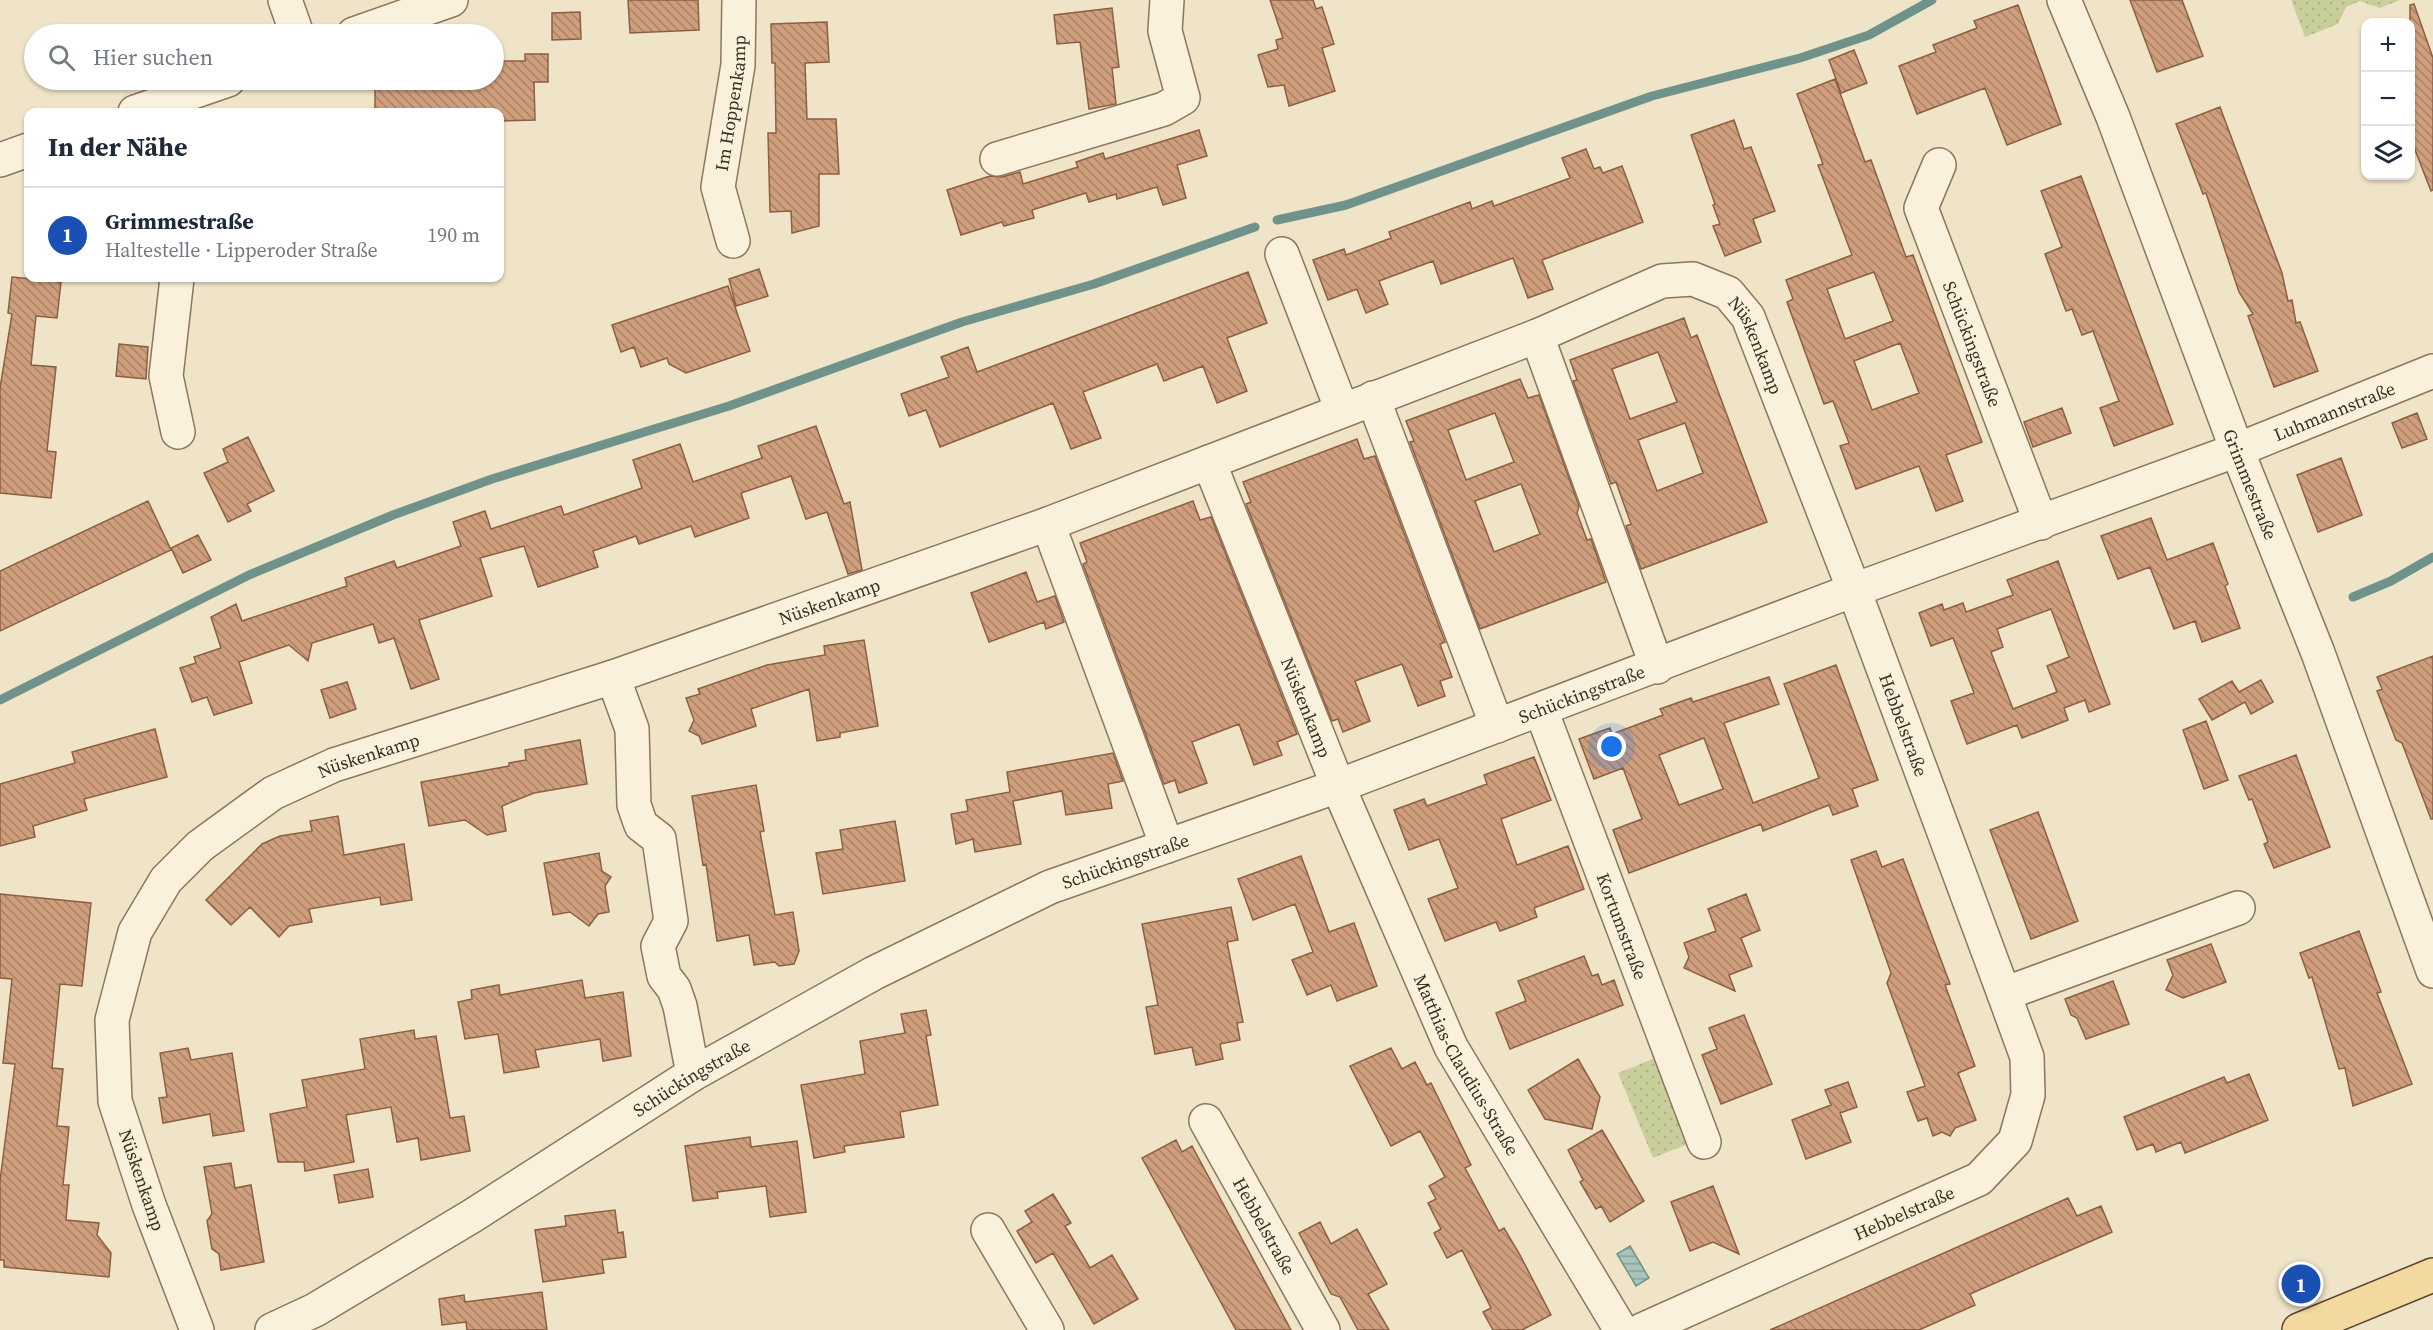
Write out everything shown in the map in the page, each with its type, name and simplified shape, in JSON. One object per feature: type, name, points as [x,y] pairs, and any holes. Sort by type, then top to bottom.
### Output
[{"type":"main road","points":[[2299,1330],[2433,1275]]},
{"type":"street","points":[[285,0],[293,24]]},
{"type":"street","points":[[383,24],[451,0]]},
{"type":"street","name":"Im Hoppenkamp","points":[[733,241],[718,187],[738,66],[739,0]]},
{"type":"street","points":[[996,159],[1164,109],[1183,98],[1165,31],[1167,0]]},
{"type":"street","name":"Grimmestraße","points":[[2064,0],[2113,117],[2237,450],[2318,653],[2433,971]]},
{"type":"street","points":[[159,108],[195,102],[213,90]]},
{"type":"street","points":[[0,160],[24,151]]},
{"type":"street","name":"Schückingstraße","points":[[1939,165],[1921,208],[2041,523]]},
{"type":"street","points":[[1282,254],[1342,410]]},
{"type":"street","name":"Nüskenkamp","points":[[197,1330],[149,1205],[115,1101],[112,1020],[135,932],[166,880],[200,846],[273,793],[334,765],[613,677],[1048,524],[1537,336],[1662,281],[1693,279],[1728,293],[1748,317],[1854,590]]},
{"type":"street","points":[[177,282],[166,376],[178,432]]},
{"type":"street","points":[[1537,336],[1657,667]]},
{"type":"street","name":"Luhmannstraße","points":[[2237,450],[2433,371]]},
{"type":"street","points":[[1373,398],[1497,726]]},
{"type":"street","name":"Schückingstraße","points":[[272,1330],[315,1310],[472,1216],[693,1074],[874,973],[1050,887],[1338,786],[1657,667],[1854,590],[2237,450]]},
{"type":"street","name":"Nüskenkamp","points":[[1209,462],[1338,786]]},
{"type":"street","points":[[1048,524],[1167,846]]},
{"type":"street","name":"Hebbelstraße","points":[[1642,1330],[1969,1184],[1985,1173],[2015,1141],[2028,1095],[2027,1057],[1854,590]]},
{"type":"street","points":[[613,677],[632,729],[634,805],[641,825],[659,839],[671,921],[658,946],[664,976],[674,989],[680,1006],[693,1074]]},
{"type":"street","name":"Kortumstraße","points":[[1541,710],[1704,1142]]},
{"type":"street","name":"Matthias-Claudius-Straße","points":[[1338,786],[1451,1047],[1621,1330]]},
{"type":"street","points":[[2004,994],[2238,908]]},
{"type":"street","name":"Hebbelstraße","points":[[1206,1121],[1323,1330]]},
{"type":"street","points":[[988,1230],[1047,1330]]},
{"type":"green space","points":[[2291,0],[2400,0],[2380,8],[2360,1],[2346,7],[2338,24],[2305,37]]},
{"type":"green space","points":[[1660,1056],[1695,1141],[1653,1158],[1618,1073]]},
{"type":"water","points":[[1630,1246],[1649,1278],[1636,1286],[1617,1254]]},
{"type":"building","points":[[628,0],[698,0],[699,30],[630,33]]},
{"type":"building","points":[[1270,0],[1313,0],[1316,9],[1322,7],[1334,44],[1322,48],[1335,91],[1289,106],[1284,85],[1268,87],[1258,55],[1278,49],[1276,40],[1283,38]]},
{"type":"building","points":[[2130,0],[2182,0],[2203,56],[2157,72]]},
{"type":"building","points":[[2414,4],[2433,58],[2433,190],[2431,191],[2415,150],[2415,18],[2410,18],[2410,5]]},
{"type":"building","points":[[2018,5],[2061,124],[2007,145],[1985,88],[1917,114],[1899,66],[1936,52],[1933,45],[1977,28],[1974,21]]},
{"type":"building","points":[[1112,8],[1119,67],[1112,68],[1116,104],[1089,109],[1080,42],[1057,44],[1054,15]]},
{"type":"building","points":[[580,12],[581,39],[552,40],[552,13]]},
{"type":"building","points":[[827,22],[829,62],[805,63],[807,119],[836,119],[839,174],[819,174],[819,226],[792,233],[791,211],[770,212],[768,133],[776,133],[775,63],[772,63],[771,24]]},
{"type":"building","points":[[1854,50],[1867,83],[1841,93],[1829,60]]},
{"type":"building","points":[[525,54],[548,54],[548,82],[534,82],[535,120],[504,121],[504,108],[375,108],[375,90],[504,90],[504,61],[525,61]]},
{"type":"building","points":[[1835,79],[1865,162],[1871,160],[1906,257],[1913,255],[1982,442],[1946,455],[1963,501],[1936,511],[1919,466],[1856,489],[1840,446],[1849,443],[1833,401],[1824,404],[1787,302],[1793,299],[1786,280],[1852,255],[1818,165],[1823,164],[1797,94]],"holes":[[[1874,272],[1893,321],[1845,339],[1827,289]],[[1900,343],[1919,393],[1872,410],[1854,361]]]},
{"type":"building","points":[[2220,107],[2282,273],[2288,301],[2292,300],[2296,323],[2300,322],[2318,371],[2274,387],[2248,316],[2253,314],[2239,292],[2206,193],[2203,194],[2176,124]]},
{"type":"building","points":[[1734,120],[1744,149],[1751,147],[1775,211],[1753,219],[1761,242],[1725,256],[1713,226],[1720,224],[1713,205],[1715,204],[1691,135]]},
{"type":"building","points":[[1199,130],[1207,156],[1177,165],[1186,198],[1163,205],[1157,187],[1117,199],[1116,194],[1089,202],[1086,193],[1032,210],[1034,218],[1004,226],[1002,222],[961,235],[947,190],[990,176],[1002,177],[1020,172],[1023,184],[1078,167],[1076,162],[1103,153],[1105,159]]},
{"type":"building","points":[[1586,149],[1594,169],[1600,167],[1603,173],[1622,166],[1643,222],[1542,260],[1553,289],[1528,298],[1513,258],[1441,284],[1433,261],[1379,281],[1388,304],[1366,313],[1357,289],[1328,300],[1313,260],[1344,249],[1346,255],[1391,238],[1389,232],[1470,202],[1472,209],[1492,201],[1494,206],[1570,178],[1562,158]]},
{"type":"building","points":[[2081,176],[2173,424],[2114,446],[2100,408],[2119,401],[2093,331],[2082,335],[2072,309],[2066,311],[2045,254],[2062,247],[2041,191]]},
{"type":"building","points":[[759,269],[768,296],[736,306],[729,279]]},
{"type":"building","points":[[1248,272],[1267,323],[1227,338],[1247,391],[1217,403],[1203,366],[1164,381],[1157,364],[1083,392],[1101,438],[1071,449],[1053,403],[940,447],[926,410],[909,416],[901,394],[949,377],[941,357],[968,347],[977,372]]},
{"type":"building","points":[[12,277],[24,278],[24,282],[61,282],[57,318],[36,316],[31,365],[56,367],[47,451],[56,452],[51,498],[0,493],[0,388],[12,314],[8,313]]},
{"type":"building","points":[[728,286],[750,351],[686,373],[669,364],[667,358],[641,367],[634,347],[621,352],[612,325]]},
{"type":"building","points":[[1684,318],[1691,338],[1697,335],[1767,522],[1641,569],[1626,526],[1631,524],[1616,482],[1611,484],[1573,381],[1577,380],[1570,360]],"holes":[[[1658,352],[1677,402],[1630,419],[1612,369]],[[1685,423],[1703,473],[1657,491],[1638,440]]]},
{"type":"building","points":[[119,344],[148,347],[146,379],[116,376]]},
{"type":"building","points":[[1520,379],[1528,398],[1539,395],[1579,506],[1577,513],[1587,540],[1591,539],[1606,582],[1480,629],[1410,442],[1414,441],[1406,421]],"holes":[[[1495,413],[1514,462],[1466,480],[1448,430]],[[1521,484],[1540,534],[1494,552],[1475,501]]]},
{"type":"building","points":[[2062,408],[2071,433],[2033,447],[2024,422]]},
{"type":"building","points":[[2417,413],[2427,439],[2402,448],[2392,423]]},
{"type":"building","points":[[816,426],[844,504],[850,502],[862,570],[848,574],[827,512],[806,519],[791,476],[741,493],[749,518],[695,537],[691,526],[639,544],[636,536],[593,551],[598,567],[538,587],[524,546],[480,558],[492,596],[419,620],[439,679],[411,689],[394,638],[379,643],[373,624],[312,643],[308,661],[289,645],[239,662],[252,703],[214,715],[207,697],[192,702],[180,668],[196,663],[194,657],[221,648],[211,617],[236,604],[242,621],[347,586],[345,578],[394,561],[397,568],[461,546],[453,522],[485,511],[491,529],[561,506],[564,515],[642,488],[633,460],[680,444],[693,482],[762,458],[758,446]]},
{"type":"building","points":[[248,437],[274,491],[247,504],[251,511],[228,522],[204,473],[228,462],[223,449]]},
{"type":"building","points":[[1357,439],[1364,459],[1375,456],[1445,642],[1440,644],[1452,677],[1440,681],[1445,696],[1418,706],[1402,664],[1355,681],[1370,721],[1343,732],[1338,719],[1332,721],[1246,504],[1251,502],[1243,482]]},
{"type":"building","points":[[2341,458],[2362,515],[2318,532],[2297,475]]},
{"type":"building","points":[[148,501],[171,550],[0,631],[0,571]]},
{"type":"building","points":[[1193,501],[1200,520],[1211,517],[1297,734],[1277,742],[1282,755],[1254,765],[1239,724],[1192,742],[1207,783],[1179,793],[1175,780],[1164,784],[1083,564],[1087,562],[1080,543]]},
{"type":"building","points":[[2151,518],[2167,560],[2213,543],[2228,584],[2225,586],[2240,628],[2202,642],[2195,621],[2174,629],[2150,567],[2118,579],[2101,536]]},
{"type":"building","points":[[198,535],[211,560],[183,573],[171,548]]},
{"type":"building","points":[[2058,561],[2110,704],[2089,712],[2085,700],[2064,708],[2068,720],[2022,738],[2017,725],[1967,744],[1951,701],[1974,693],[1953,638],[1931,646],[1919,613],[1942,604],[1944,610],[1963,603],[1966,612],[2013,595],[2007,580]],"holes":[[[2051,609],[2069,657],[2047,666],[2057,692],[2013,709],[1991,652],[2003,647],[1997,629]]]},
{"type":"building","points":[[1026,572],[1037,602],[1055,596],[1064,622],[1046,629],[1044,622],[989,642],[971,593]]},
{"type":"building","points":[[864,640],[878,726],[840,733],[840,737],[817,741],[809,689],[751,709],[756,726],[702,744],[699,736],[689,731],[694,720],[686,698],[700,694],[698,689],[767,665],[825,655],[824,646]]},
{"type":"building","points":[[2433,656],[2433,819],[2431,819],[2402,743],[2396,740],[2377,691],[2382,689],[2377,677]]},
{"type":"building","points":[[1836,665],[1878,780],[1852,789],[1858,806],[1833,815],[1829,805],[1763,831],[1761,824],[1629,873],[1613,830],[1642,819],[1623,768],[1594,779],[1579,739],[1610,728],[1612,734],[1663,715],[1660,709],[1691,698],[1693,702],[1769,677],[1779,704],[1724,723],[1753,803],[1819,778],[1784,684]],"holes":[[[1704,738],[1723,789],[1679,805],[1659,755]]]},
{"type":"building","points":[[2261,680],[2273,702],[2251,714],[2245,702],[2212,720],[2199,699],[2232,681],[2239,692]]},
{"type":"building","points":[[347,682],[356,709],[330,718],[321,690]]},
{"type":"building","points":[[2206,721],[2228,780],[2204,789],[2183,730]]},
{"type":"building","points":[[155,729],[167,777],[84,799],[87,810],[33,826],[35,837],[0,846],[0,784],[75,763],[72,752]]},
{"type":"building","points":[[580,740],[587,784],[534,793],[502,806],[506,831],[487,835],[465,820],[429,826],[421,782],[509,766],[509,763],[526,760],[525,750]]},
{"type":"building","points":[[1113,753],[1123,781],[1108,784],[1112,808],[1066,815],[1062,791],[1013,801],[1021,844],[975,852],[973,839],[956,844],[951,814],[968,811],[966,800],[1010,792],[1007,772]]},
{"type":"building","points":[[2296,755],[2330,847],[2274,868],[2264,844],[2268,842],[2252,799],[2249,800],[2239,776]]},
{"type":"building","points":[[1534,757],[1551,800],[1501,819],[1517,865],[1568,846],[1584,889],[1534,908],[1537,917],[1519,924],[1500,931],[1496,922],[1445,941],[1428,899],[1458,888],[1439,839],[1409,850],[1394,810],[1424,799],[1427,806],[1487,784],[1484,775]]},
{"type":"building","points":[[756,785],[764,831],[760,832],[775,915],[793,912],[799,951],[794,964],[779,966],[775,962],[754,965],[749,935],[717,941],[706,864],[703,865],[692,796]]},
{"type":"building","points":[[2038,812],[2078,921],[2031,939],[1990,830]]},
{"type":"building","points":[[338,816],[344,855],[404,844],[412,900],[381,905],[380,897],[309,909],[312,922],[289,926],[279,937],[250,907],[231,925],[206,900],[262,844],[280,836],[312,831],[310,821]]},
{"type":"building","points":[[895,821],[905,881],[823,894],[816,853],[843,849],[840,830]]},
{"type":"building","points":[[1876,851],[1882,867],[1903,859],[1950,984],[1945,985],[1975,1066],[1958,1073],[1976,1120],[1955,1128],[1950,1136],[1942,1132],[1933,1136],[1927,1118],[1918,1121],[1907,1092],[1925,1086],[1887,983],[1891,973],[1851,860]]},
{"type":"building","points":[[599,853],[602,871],[611,877],[605,886],[609,912],[598,914],[589,926],[570,912],[553,915],[544,863]]},
{"type":"building","points":[[1301,856],[1329,932],[1354,923],[1377,986],[1337,1001],[1331,985],[1307,995],[1292,960],[1313,952],[1295,904],[1253,920],[1238,879]]},
{"type":"building","points":[[0,894],[91,903],[82,986],[60,984],[52,1068],[63,1069],[57,1126],[69,1127],[63,1185],[69,1185],[66,1220],[99,1223],[97,1235],[111,1253],[109,1277],[4,1267],[4,1260],[0,1260],[0,1181],[15,1064],[3,1063],[12,979],[0,978]]},
{"type":"building","points":[[1746,894],[1760,930],[1741,938],[1752,966],[1729,975],[1735,991],[1684,968],[1689,957],[1684,943],[1716,931],[1708,909]]},
{"type":"building","points":[[1231,907],[1238,940],[1227,942],[1243,1022],[1237,1023],[1240,1040],[1220,1044],[1223,1059],[1196,1065],[1192,1047],[1155,1054],[1146,1007],[1158,1005],[1142,924]]},
{"type":"building","points":[[2359,931],[2381,992],[2377,993],[2412,1084],[2353,1106],[2345,1068],[2339,1069],[2312,977],[2309,978],[2300,953]]},
{"type":"building","points":[[2211,944],[2226,982],[2183,998],[2166,990],[2173,975],[2167,960]]},
{"type":"building","points":[[1584,956],[1592,976],[1598,974],[1602,985],[1614,980],[1623,1005],[1510,1049],[1496,1013],[1526,1001],[1518,981]]},
{"type":"building","points":[[582,980],[585,998],[623,992],[631,1056],[603,1061],[600,1039],[535,1050],[539,1067],[504,1073],[498,1034],[465,1039],[458,1002],[472,999],[471,990],[499,985],[500,995]]},
{"type":"building","points":[[2113,981],[2129,1024],[2086,1039],[2077,1018],[2071,1015],[2065,999]]},
{"type":"building","points":[[926,1010],[931,1035],[926,1036],[938,1105],[900,1112],[904,1137],[844,1146],[845,1152],[814,1158],[801,1085],[865,1074],[860,1041],[905,1033],[901,1014]]},
{"type":"building","points":[[1744,1015],[1772,1084],[1721,1104],[1702,1055],[1717,1049],[1709,1028]]},
{"type":"building","points":[[414,1030],[415,1039],[436,1036],[450,1118],[464,1116],[470,1151],[421,1160],[418,1138],[397,1142],[391,1107],[346,1115],[354,1162],[305,1171],[304,1162],[278,1162],[270,1114],[307,1107],[302,1080],[365,1069],[360,1039]]},
{"type":"building","points":[[188,1048],[191,1060],[232,1053],[244,1131],[213,1136],[210,1114],[163,1123],[159,1098],[167,1097],[160,1053]]},
{"type":"building","points":[[1391,1048],[1402,1069],[1415,1062],[1427,1085],[1431,1083],[1471,1165],[1465,1168],[1499,1231],[1504,1228],[1520,1255],[1551,1315],[1522,1330],[1493,1330],[1483,1312],[1491,1308],[1462,1250],[1447,1258],[1434,1233],[1441,1229],[1428,1203],[1436,1199],[1429,1186],[1445,1177],[1420,1131],[1391,1146],[1350,1066]]},
{"type":"building","points":[[1578,1059],[1600,1097],[1592,1129],[1545,1119],[1528,1090]]},
{"type":"building","points":[[2249,1074],[2268,1120],[2185,1153],[2181,1142],[2156,1152],[2153,1144],[2137,1150],[2124,1117],[2224,1077],[2227,1083]]},
{"type":"building","points":[[1848,1082],[1857,1107],[1840,1113],[1851,1142],[1806,1159],[1792,1120],[1831,1105],[1825,1090]]},
{"type":"building","points":[[1602,1130],[1644,1201],[1610,1222],[1601,1206],[1596,1209],[1580,1182],[1583,1180],[1568,1150]]},
{"type":"building","points":[[750,1137],[751,1147],[797,1141],[806,1212],[770,1217],[766,1186],[717,1192],[718,1198],[693,1201],[685,1146]]},
{"type":"building","points":[[1176,1140],[1182,1152],[1192,1146],[1291,1330],[1236,1330],[1142,1158]]},
{"type":"building","points":[[231,1163],[235,1188],[251,1185],[264,1262],[221,1270],[219,1254],[212,1249],[207,1221],[212,1214],[204,1167]]},
{"type":"building","points":[[368,1169],[373,1197],[339,1203],[334,1175]]},
{"type":"building","points":[[1713,1186],[1739,1254],[1713,1242],[1690,1251],[1671,1202]]},
{"type":"building","points":[[1053,1194],[1071,1223],[1065,1226],[1090,1268],[1112,1255],[1138,1299],[1094,1324],[1053,1253],[1036,1263],[1017,1231],[1032,1222],[1025,1211]]},
{"type":"building","points":[[2068,1198],[2077,1216],[2101,1206],[2112,1232],[1970,1294],[1975,1305],[1919,1330],[1770,1330]]},
{"type":"building","points":[[615,1210],[618,1233],[623,1232],[626,1257],[602,1260],[604,1273],[543,1282],[535,1230],[566,1226],[565,1216]]},
{"type":"building","points":[[1320,1222],[1331,1244],[1357,1229],[1387,1284],[1368,1294],[1389,1330],[1358,1330],[1340,1297],[1331,1294],[1299,1233]]},
{"type":"building","points":[[542,1292],[547,1330],[467,1330],[466,1322],[442,1325],[439,1299],[464,1295],[465,1302]]},
{"type":"waterway","points":[[1277,220],[1346,205],[1652,96],[1800,58],[1869,35],[1932,0]]},
{"type":"waterway","points":[[0,700],[249,575],[393,515],[492,479],[729,406],[962,322],[1094,284],[1255,227]]},
{"type":"waterway","points":[[2353,597],[2391,581],[2433,557]]},
{"type":"place","name":"Grimmestraße","points":[[2301,1284]]}]
